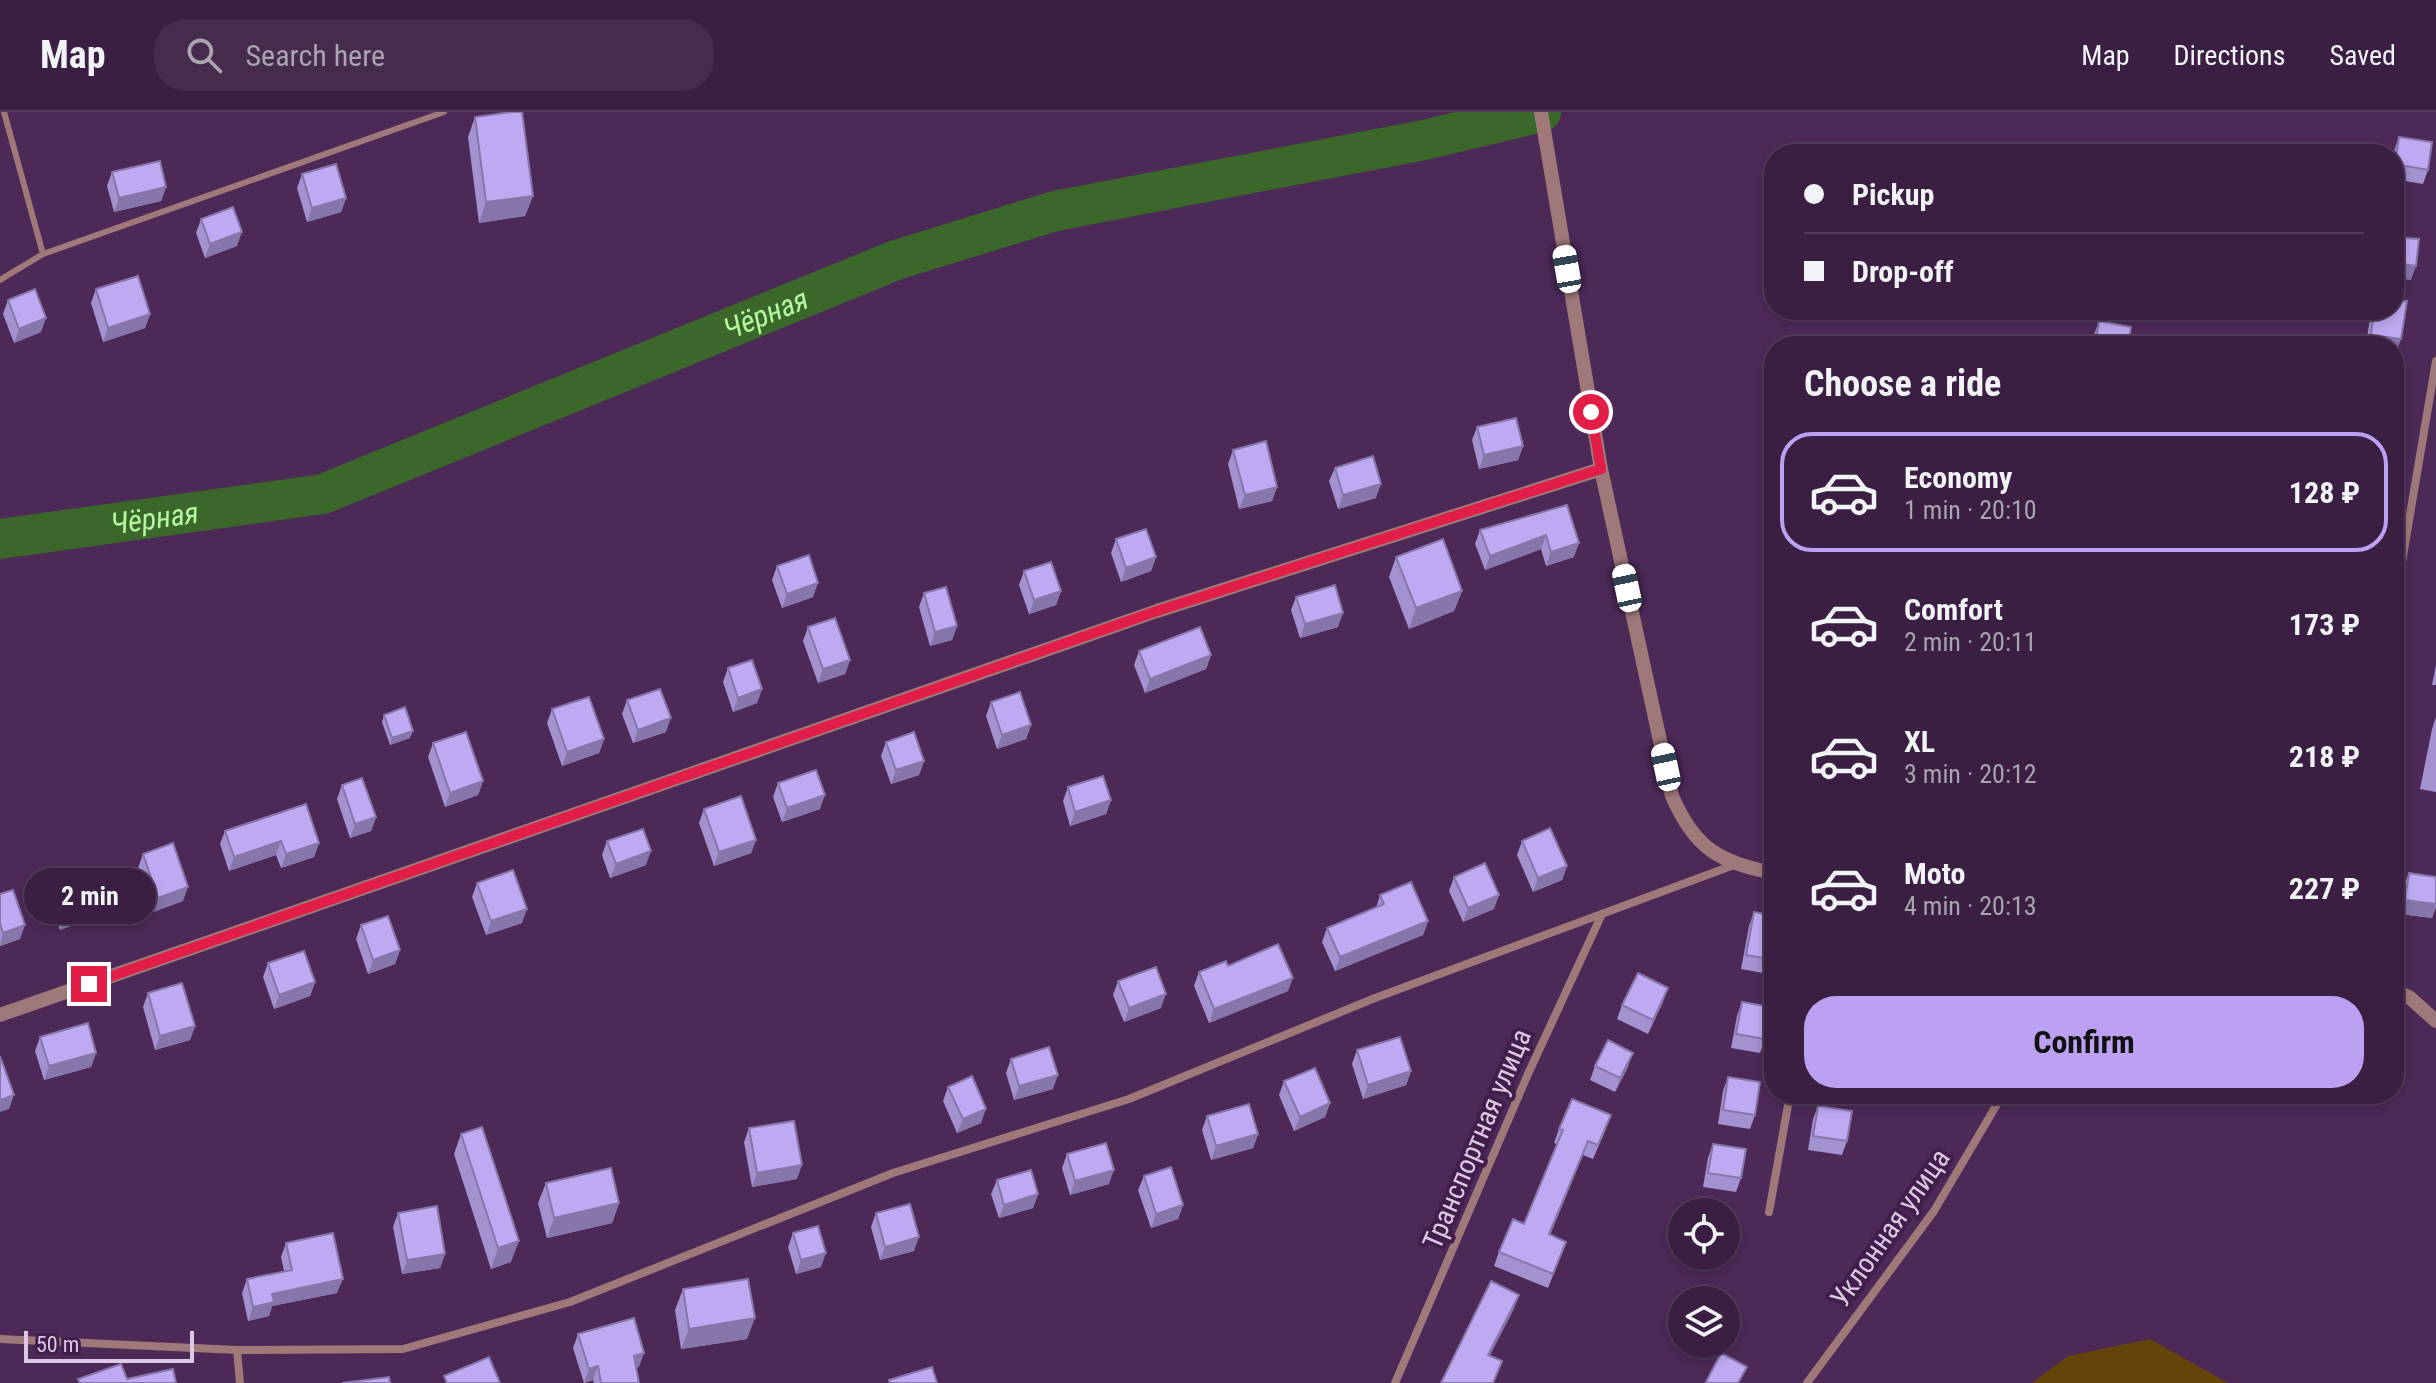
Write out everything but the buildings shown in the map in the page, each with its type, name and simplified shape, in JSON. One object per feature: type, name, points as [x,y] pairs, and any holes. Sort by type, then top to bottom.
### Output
[{"type":"street","points":[[1541,112],[1601,469],[1672,796],[1695,838],[1734,865],[1764,871]]},
{"type":"street","points":[[2404,550],[2436,361]]},
{"type":"street","points":[[0,1015],[1157,611],[1601,469]]},
{"type":"street","points":[[0,1339],[237,1350],[403,1349],[570,1302],[893,1173],[1129,1099],[1375,998],[1734,865]]},
{"type":"street","name":"Транспортная улица","points":[[1395,1383],[1528,1074],[1602,914]]},
{"type":"street","points":[[2404,995],[2436,1021]]},
{"type":"street","points":[[1769,1212],[1788,1104]]},
{"type":"street","name":"Уклонная улица","points":[[1807,1383],[1934,1211],[1997,1104]]},
{"type":"street","points":[[237,1350],[240,1383]]},
{"type":"lane","points":[[4,112],[43,254]]},
{"type":"lane","points":[[0,280],[43,254],[444,112]]},
{"type":"shaded area","points":[[2150,1339],[2228,1383],[2032,1383],[2068,1356]]},
{"type":"waterway","name":"Чёрная","points":[[0,539],[323,494],[896,260],[1055,211],[1424,140],[1541,112]]},
{"type":"route","points":[[89,984],[1157,611],[1601,469],[1591,412]]}]
